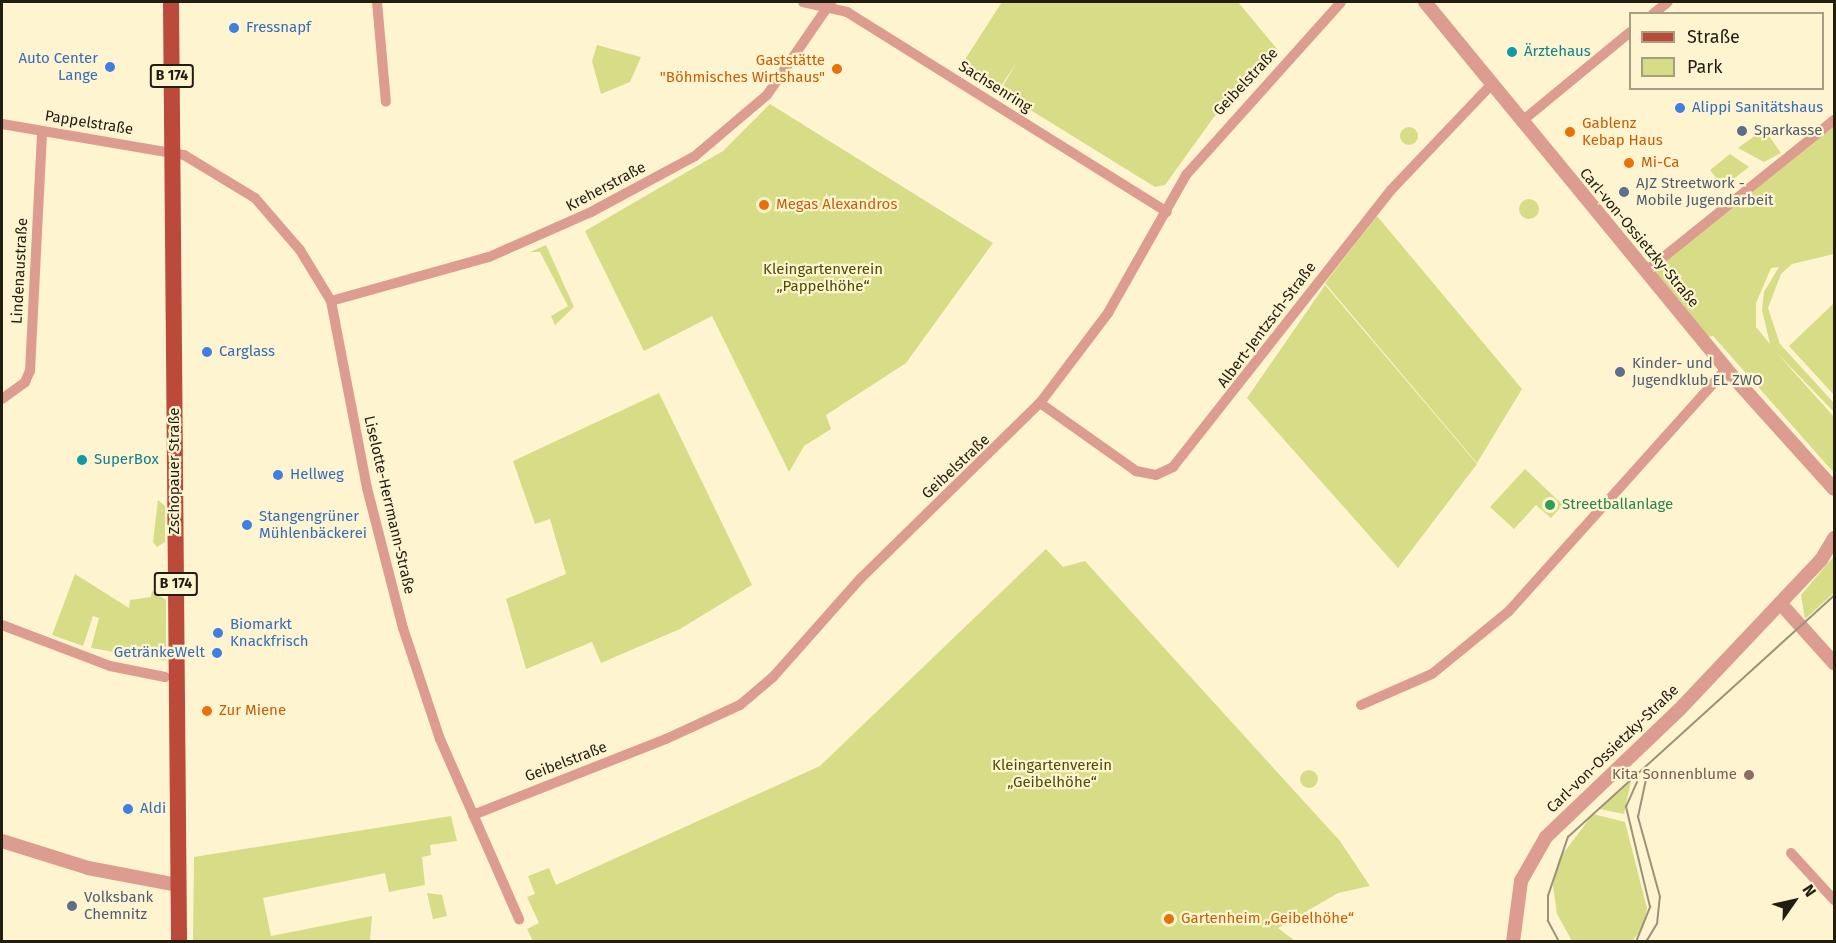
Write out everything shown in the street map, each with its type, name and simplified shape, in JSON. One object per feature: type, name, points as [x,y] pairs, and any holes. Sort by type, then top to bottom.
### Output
[{"type":"main road","name":"Zschopauer Straße","points":[[171,2],[179,942]]},
{"type":"street","points":[[377,2],[386,102]]},
{"type":"street","name":"Sachsenring","points":[[803,2],[830,4],[847,12],[1167,212]]},
{"type":"street","name":"Geibelstraße","points":[[473,815],[740,705],[789,663],[860,579],[1040,403],[1108,314],[1186,175],[1228,123],[1341,2]]},
{"type":"street","name":"Carl-von-Ossietzky-Straße","points":[[1425,2],[1521,122],[1726,369],[1834,489]]},
{"type":"street","points":[[1656,12],[1668,2]]},
{"type":"street","name":"Kreherstraße","points":[[332,301],[489,257],[591,212],[695,156],[767,95],[830,4]]},
{"type":"street","points":[[1521,122],[1629,33]]},
{"type":"street","name":"Albert-Jentzsch-Straße","points":[[1040,403],[1136,471],[1156,476],[1173,467],[1392,190],[1491,85]]},
{"type":"street","points":[[1645,272],[1834,120]]},
{"type":"street","name":"Pappelstraße","points":[[2,124],[172,151]]},
{"type":"street","name":"Lindenaustraße","points":[[2,399],[25,382],[30,371],[42,131]]},
{"type":"street","name":"Liselotte-Herrmann-Straße","points":[[172,151],[227,177],[273,214],[332,301],[367,488],[400,617],[440,739],[519,919]]},
{"type":"street","points":[[1361,705],[1432,674],[1509,612],[1726,369]]},
{"type":"street","name":"Carl-von-Ossietzky-Straße","points":[[1513,942],[1521,881],[1546,837],[1679,710],[1780,603],[1834,538]]},
{"type":"street","points":[[1780,603],[1834,663]]},
{"type":"street","points":[[2,625],[110,666],[165,676]]},
{"type":"street","points":[[2,841],[88,868],[178,885]]},
{"type":"street","points":[[1791,853],[1834,900]]},
{"type":"green space","points":[[1002,2],[1238,2],[1277,49],[1214,117],[1165,185],[1155,187],[1000,91],[1017,62],[999,89],[962,64]]},
{"type":"green space","points":[[597,45],[641,57],[630,82],[601,94],[592,61]]},
{"type":"green space","name":"Kleingartenverein „Pappelhöhe“","points":[[770,104],[993,243],[906,363],[826,415],[831,429],[804,446],[789,472],[712,316],[644,351],[585,231],[723,151]]},
{"type":"green space","points":[[1834,120],[1834,254],[1792,264],[1781,274],[1768,308],[1780,344],[1834,403],[1834,412],[1776,352],[1834,417],[1834,473],[1713,336],[1700,338],[1645,272]],"holes":[[[1779,267],[1764,292],[1762,310],[1770,344],[1756,327],[1756,303],[1771,268]]]},
{"type":"green space","points":[[1409,127],[1415,130],[1418,136],[1415,142],[1409,145],[1403,142],[1400,136],[1403,130]]},
{"type":"green space","points":[[1764,129],[1781,153],[1764,162],[1738,148]]},
{"type":"green space","points":[[1730,154],[1749,167],[1723,187],[1710,170]]},
{"type":"green space","points":[[1529,199],[1536,202],[1539,209],[1536,216],[1529,219],[1522,216],[1519,209],[1522,202]]},
{"type":"green space","points":[[1377,216],[1522,389],[1477,463],[1325,283]]},
{"type":"green space","points":[[546,245],[574,307],[555,325],[551,316],[568,306],[540,252],[530,252]]},
{"type":"green space","points":[[1325,285],[1477,464],[1398,568],[1247,398]]},
{"type":"green space","points":[[1834,303],[1834,395],[1789,346]]},
{"type":"green space","points":[[659,393],[752,585],[680,629],[601,663],[592,642],[526,669],[506,599],[566,574],[550,519],[535,524],[513,461]]},
{"type":"green space","points":[[1525,469],[1563,505],[1551,518],[1536,505],[1514,529],[1490,507]]},
{"type":"green space","points":[[158,500],[165,506],[165,542],[157,547],[153,542]]},
{"type":"green space","name":"Kleingartenverein „Geibelhöhe“","points":[[1046,549],[1063,567],[1085,561],[1340,841],[1370,886],[1338,893],[1278,928],[1295,941],[533,941],[527,929],[539,923],[527,897],[535,894],[528,876],[549,868],[556,885],[820,766]]},
{"type":"green space","points":[[1834,556],[1834,593],[1805,619],[1801,595]]},
{"type":"green space","points":[[75,574],[129,608],[130,600],[151,597],[152,591],[166,600],[166,661],[91,648],[99,618],[93,616],[83,646],[52,635]]},
{"type":"green space","points":[[1309,770],[1315,773],[1318,779],[1315,785],[1309,788],[1303,785],[1300,779],[1303,773]]},
{"type":"green space","points":[[1631,781],[1624,814],[1599,809]]},
{"type":"green space","points":[[1593,814],[1625,822],[1647,908],[1643,928],[1632,941],[1572,941],[1557,914],[1553,886],[1559,859]]},
{"type":"green space","points":[[451,816],[457,841],[430,845],[431,855],[422,857],[425,885],[389,892],[385,873],[263,898],[271,936],[372,916],[370,941],[193,941],[194,857]]},
{"type":"green space","points":[[427,893],[442,895],[447,916],[433,919]]},
{"type":"tram line","points":[[1559,942],[1548,921],[1548,896],[1568,837],[1834,596]]},
{"type":"tram line","points":[[1646,942],[1657,924],[1660,897],[1638,817],[1647,775]]},
{"type":"tram line","points":[[1636,942],[1650,907],[1626,807],[1639,778]]},
{"type":"place","name":"Fressnapf","points":[[234,28]]},
{"type":"place","name":"Ärztehaus","points":[[1512,52]]},
{"type":"place","name":"Auto Center Lange","points":[[110,67]]},
{"type":"place","name":"Gaststätte \"Böhmisches Wirtshaus\"","points":[[837,69]]},
{"type":"place","name":"Alippi Sanitätshaus","points":[[1680,108]]},
{"type":"place","name":"Sparkasse","points":[[1742,131]]},
{"type":"place","name":"Gablenz Kebap Haus","points":[[1570,132]]},
{"type":"place","name":"Mi-Ca","points":[[1629,163]]},
{"type":"place","name":"AJZ Streetwork - Mobile Jugendarbeit","points":[[1624,192]]},
{"type":"place","name":"Megas Alexandros","points":[[764,205]]},
{"type":"place","name":"Carglass","points":[[207,352]]},
{"type":"place","name":"Kinder- und Jugendklub EL ZWO","points":[[1620,372]]},
{"type":"place","name":"SuperBox","points":[[82,460]]},
{"type":"place","name":"Hellweg","points":[[278,475]]},
{"type":"place","name":"Streetballanlage","points":[[1550,505]]},
{"type":"place","name":"Stangengrüner Mühlenbäckerei","points":[[247,525]]},
{"type":"place","name":"Biomarkt Knackfrisch","points":[[218,633]]},
{"type":"place","name":"GetränkeWelt","points":[[217,653]]},
{"type":"place","name":"Zur Miene","points":[[207,711]]},
{"type":"place","name":"Kita Sonnenblume","points":[[1749,775]]},
{"type":"place","name":"Aldi","points":[[128,809]]},
{"type":"place","name":"Volksbank Chemnitz","points":[[72,906]]},
{"type":"place","name":"Gartenheim „Geibelhöhe“","points":[[1169,919]]}]
